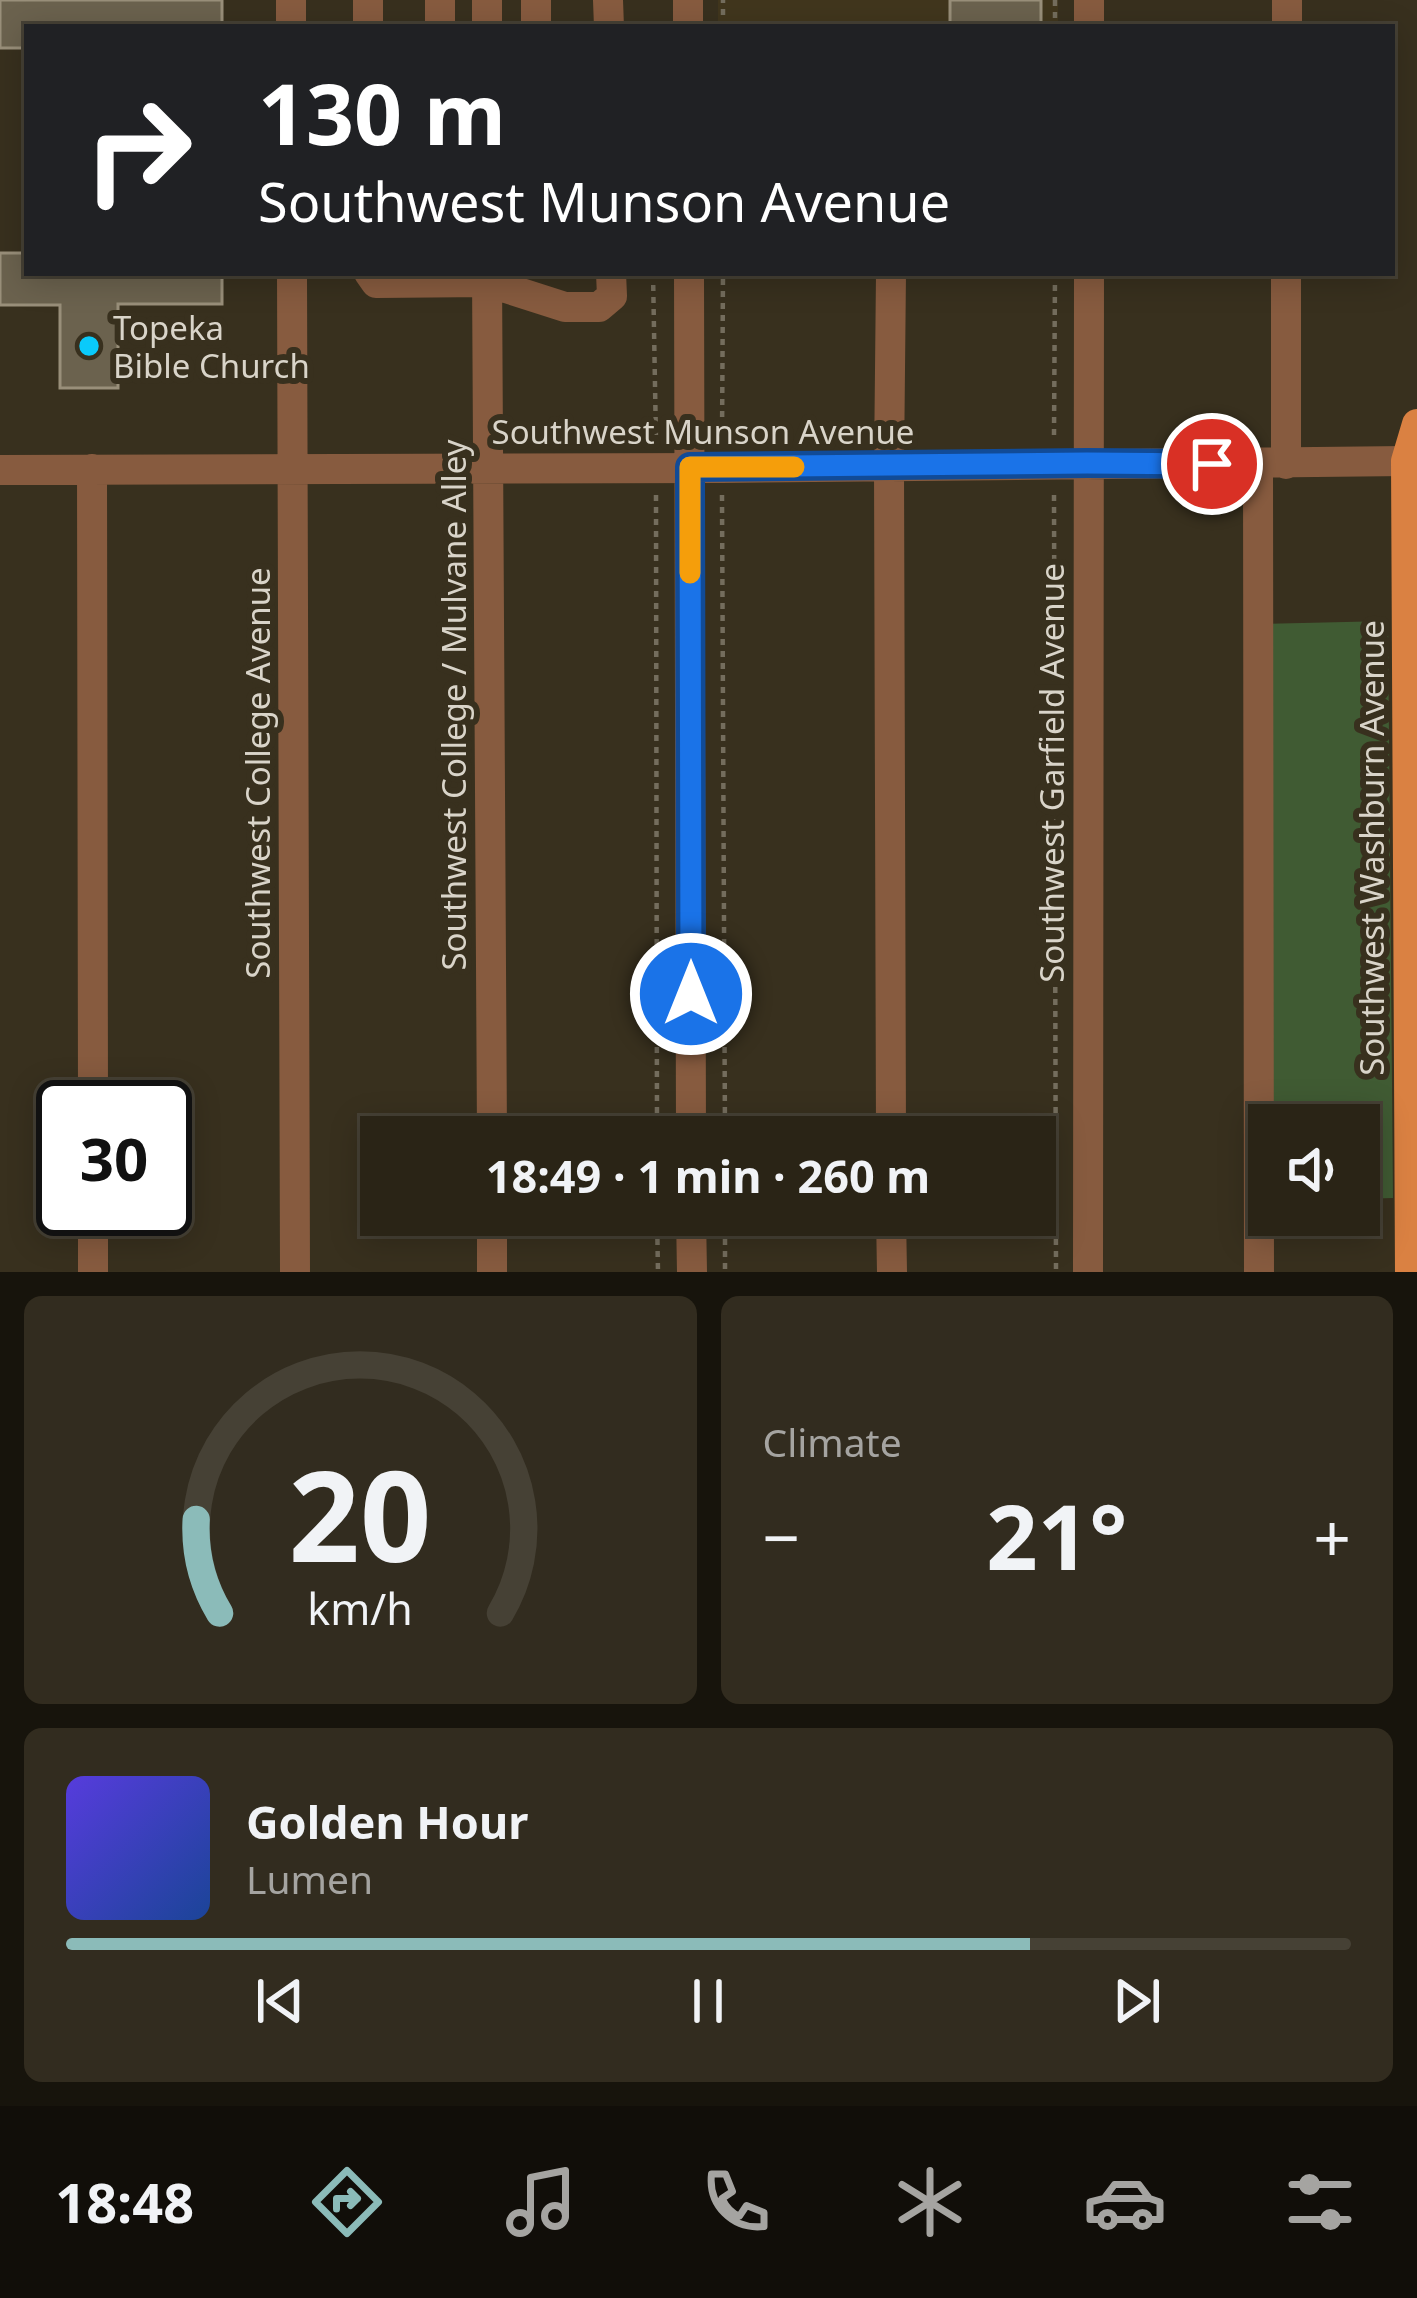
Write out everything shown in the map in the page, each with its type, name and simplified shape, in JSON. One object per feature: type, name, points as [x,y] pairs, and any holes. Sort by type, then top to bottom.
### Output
[{"type":"main road","name":"Southwest Washburn Avenue","points":[[1410,1272],[1413,444]]},
{"type":"street","name":"Southwest College Avenue","points":[[292,276],[295,1272]]},
{"type":"street","points":[[371,276],[376,283],[488,278],[539,286],[565,307],[598,307],[612,296],[611,276]]},
{"type":"street","points":[[689,276],[691,1116]]},
{"type":"street","points":[[891,276],[891,1116]]},
{"type":"street","name":"Southwest Garfield Avenue","points":[[1088,1272],[1089,276]]},
{"type":"street","points":[[1259,1272],[1272,464],[1286,276]]},
{"type":"street","name":"Southwest College / Mulvane Alley","points":[[488,278],[492,1116]]},
{"type":"street","name":"Southwest Munson Avenue","points":[[0,470],[1272,464],[1413,444]]},
{"type":"street","points":[[92,469],[93,1080]]},
{"type":"street","points":[[93,1236],[93,1272]]},
{"type":"street","points":[[492,1236],[493,1272]]},
{"type":"street","points":[[692,1236],[692,1272]]},
{"type":"street","points":[[891,1236],[892,1272]]},
{"type":"path","points":[[653,276],[657,1116]]},
{"type":"path","points":[[723,276],[725,1116]]},
{"type":"path","points":[[1055,276],[1056,1272]]},
{"type":"path","points":[[658,1236],[658,1272]]},
{"type":"path","points":[[725,1236],[725,1272]]},
{"type":"shaded area","points":[[718,0],[1058,0],[1058,24],[718,24]]},
{"type":"green space","points":[[1388,621],[1393,1198],[1380,1198],[1380,1104],[1269,1104],[1260,624]]},
{"type":"building","points":[[0,0],[222,0],[222,24],[24,24],[24,48],[0,48]]},
{"type":"building","points":[[950,0],[1041,0],[1041,24],[950,24]]},
{"type":"building","name":"Topeka Bible Church","points":[[0,253],[24,253],[24,276],[222,276],[222,304],[118,304],[118,388],[60,388],[60,305],[0,305]]},
{"type":"slow traffic","points":[[690,573],[690,467],[794,467]]},
{"type":"place","name":"Topeka Bible Church","points":[[89,346]]},
{"type":"route","points":[[691,994],[690,467],[1212,464]]}]
